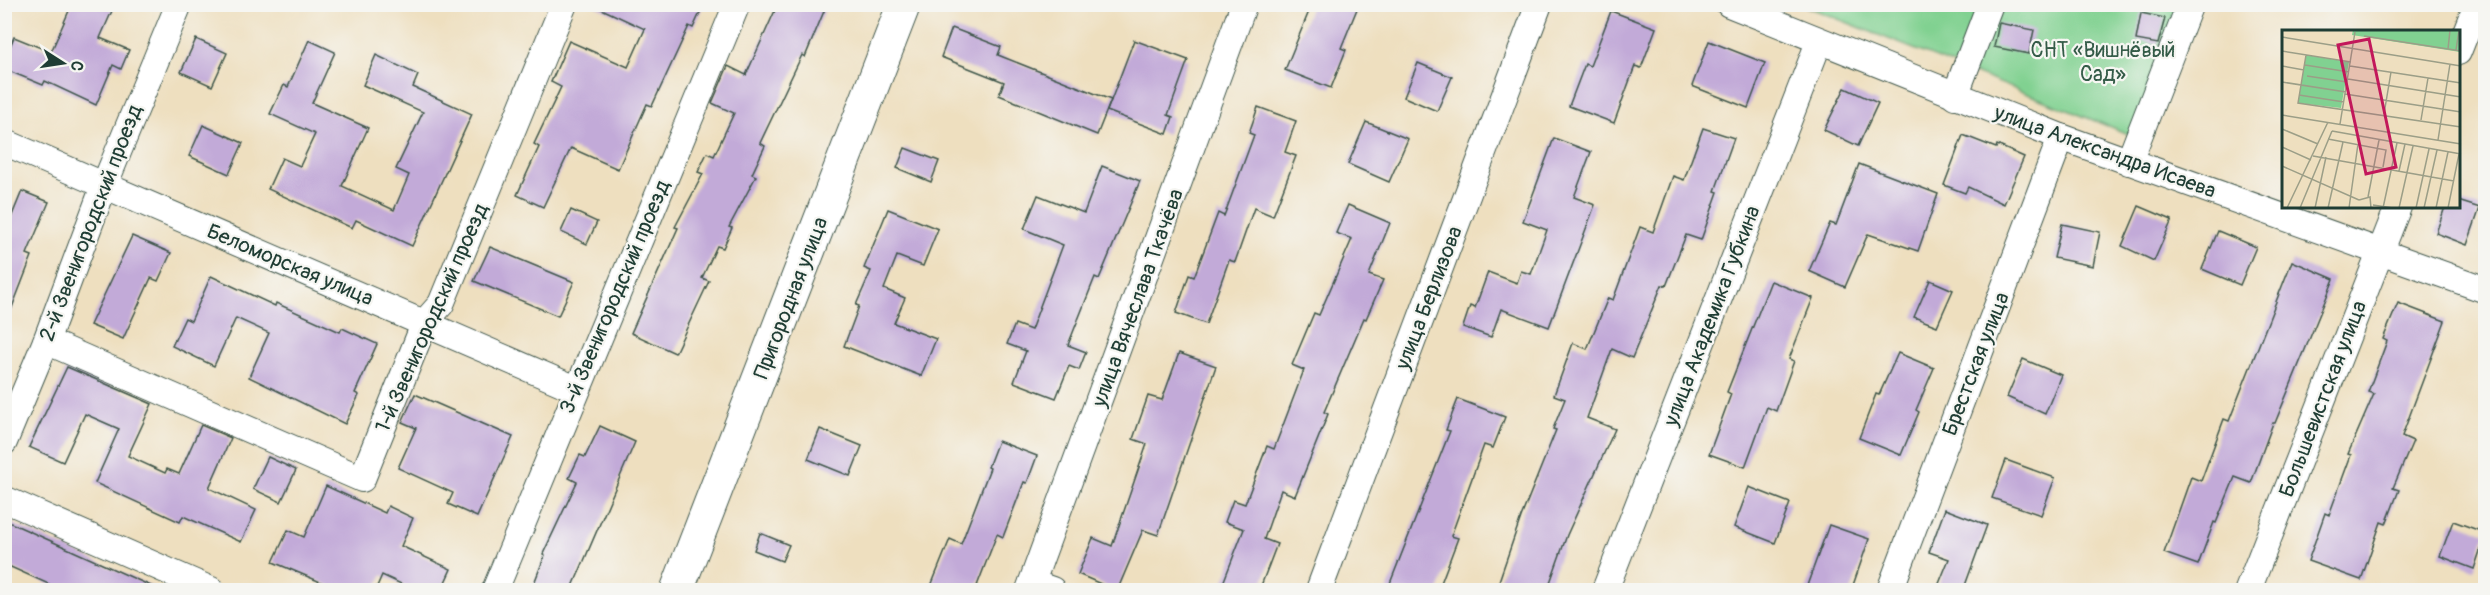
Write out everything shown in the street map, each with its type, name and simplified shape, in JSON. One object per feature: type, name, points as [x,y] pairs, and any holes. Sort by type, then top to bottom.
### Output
[{"type":"street","name":"2-й Звенигородский проезд","points":[[4,442],[178,4]]},
{"type":"street","name":"1-й Звенигородский проезд","points":[[46,341],[362,479],[425,322],[441,304],[564,4]]},
{"type":"street","name":"3-й Звенигородский проезд","points":[[495,591],[736,4]]},
{"type":"street","name":"Пригородная улица","points":[[677,591],[904,4]]},
{"type":"street","name":"улица Вячеслава Ткачёва","points":[[1038,588],[1244,4]]},
{"type":"street","name":"улица Берлизова","points":[[1319,591],[1539,4]]},
{"type":"street","name":"улица Александра Исаева","points":[[1729,4],[1770,12],[1819,42],[2061,137],[2486,290]]},
{"type":"street","points":[[1955,96],[1990,4]]},
{"type":"street","points":[[2129,162],[2190,4]]},
{"type":"street","points":[[2460,47],[2477,4]]},
{"type":"street","name":"улица Академика Губкина","points":[[1605,591],[1819,42]]},
{"type":"street","name":"Брестская улица","points":[[1890,591],[2061,137]]},
{"type":"street","name":"Беломорская улица","points":[[4,142],[576,389]]},
{"type":"street","name":"Большевистская улица","points":[[2248,591],[2398,208]]},
{"type":"street","points":[[4,499],[211,591]]},
{"type":"green space","name":"СНТ «Вишнёвый Cад»","points":[[1803,5],[2190,5],[2138,138]]},
{"type":"building","points":[[72,4],[115,4],[100,38],[129,50],[121,69],[113,65],[96,105],[45,81],[43,85],[4,69],[4,61],[14,37],[51,52]]},
{"type":"building","points":[[591,4],[704,4],[693,28],[689,26],[652,106],[647,104],[618,169],[571,148],[543,207],[517,195],[539,147],[534,144],[561,87],[551,82],[569,41],[628,67],[645,29]]},
{"type":"building","points":[[778,4],[827,4],[805,57],[802,55],[760,143],[765,146],[752,174],[756,176],[729,227],[732,228],[723,248],[717,246],[702,278],[709,281],[675,353],[631,333],[678,228],[675,227],[703,174],[698,172],[707,153],[714,156],[734,113],[712,103],[728,66],[746,75]]},
{"type":"building","points":[[1312,4],[1359,4],[1341,48],[1346,50],[1331,88],[1285,70]]},
{"type":"building","points":[[1611,11],[1656,28],[1641,68],[1635,66],[1614,123],[1569,106],[1585,64],[1590,66]]},
{"type":"building","points":[[2141,13],[2165,18],[2158,44],[2136,40]]},
{"type":"building","points":[[1999,23],[2034,30],[2029,54],[1994,47]]},
{"type":"building","points":[[952,28],[1001,47],[998,55],[1111,100],[1097,135],[999,95],[1004,82],[941,57]]},
{"type":"building","points":[[196,39],[227,53],[212,86],[181,72]]},
{"type":"building","points":[[309,40],[335,52],[312,103],[368,128],[342,186],[394,210],[409,175],[396,169],[423,112],[363,85],[376,55],[418,75],[413,87],[472,114],[412,246],[356,220],[352,228],[268,189],[282,158],[300,166],[315,134],[270,114],[284,85],[288,87]]},
{"type":"building","points":[[1134,40],[1188,60],[1168,115],[1173,117],[1167,134],[1107,111]]},
{"type":"building","points":[[1709,41],[1765,63],[1748,108],[1692,86]]},
{"type":"building","points":[[1418,63],[1452,77],[1437,111],[1404,97]]},
{"type":"building","points":[[1845,88],[1878,103],[1858,146],[1824,130]]},
{"type":"building","points":[[1258,107],[1296,121],[1285,152],[1296,156],[1273,216],[1254,208],[1235,262],[1229,260],[1206,324],[1176,313],[1189,275],[1194,277],[1218,213],[1224,216],[1254,135],[1249,133]]},
{"type":"building","points":[[1366,122],[1408,139],[1389,182],[1348,164]]},
{"type":"building","points":[[203,125],[243,143],[229,174],[189,156]]},
{"type":"building","points":[[1703,128],[1734,138],[1715,191],[1718,192],[1701,240],[1686,235],[1666,286],[1662,285],[1632,358],[1612,349],[1587,418],[1615,429],[1567,535],[1547,591],[1516,591],[1498,584],[1521,517],[1556,430],[1553,429],[1565,399],[1554,395],[1573,343],[1587,349],[1608,298],[1613,300],[1640,227],[1653,232],[1673,176],[1684,180]]},
{"type":"building","points":[[1963,135],[1996,148],[1997,145],[2024,157],[2004,204],[1968,187],[1965,193],[1944,185]]},
{"type":"building","points":[[1554,138],[1591,152],[1574,197],[1595,205],[1549,327],[1501,309],[1491,337],[1463,327],[1470,306],[1475,308],[1488,272],[1517,283],[1521,271],[1531,274],[1547,230],[1523,221]]},
{"type":"building","points":[[905,148],[939,161],[931,182],[897,168]]},
{"type":"building","points":[[1859,164],[1938,194],[1918,251],[1868,234],[1845,287],[1809,271],[1830,223],[1836,225]]},
{"type":"building","points":[[1102,166],[1140,181],[1099,279],[1095,277],[1068,345],[1086,352],[1079,370],[1069,366],[1056,398],[1014,382],[1026,351],[1007,344],[1015,324],[1031,330],[1063,245],[1024,229],[1038,195],[1084,213]]},
{"type":"building","points":[[22,191],[49,202],[27,254],[32,256],[6,323],[4,235]]},
{"type":"building","points":[[2460,202],[2480,208],[2467,245],[2436,233],[2445,208],[2460,208]]},
{"type":"building","points":[[1348,205],[1390,223],[1369,275],[1383,280],[1366,319],[1364,318],[1324,412],[1328,414],[1295,496],[1281,490],[1264,539],[1277,544],[1259,591],[1220,591],[1244,529],[1225,522],[1233,500],[1245,504],[1267,446],[1274,449],[1304,370],[1292,365],[1314,313],[1319,315],[1352,239],[1336,233]]},
{"type":"building","points":[[2139,206],[2172,220],[2154,261],[2122,246]]},
{"type":"building","points":[[888,209],[938,229],[923,266],[897,256],[884,289],[905,298],[894,323],[936,339],[921,376],[844,346],[859,306],[856,305],[871,271],[864,268]]},
{"type":"building","points":[[571,210],[597,222],[587,244],[561,232]]},
{"type":"building","points":[[2062,224],[2100,232],[2093,266],[2054,258]]},
{"type":"building","points":[[2218,231],[2256,247],[2240,285],[2202,269]]},
{"type":"building","points":[[132,236],[171,253],[158,281],[151,278],[123,339],[90,325]]},
{"type":"building","points":[[490,247],[574,282],[558,316],[474,281]]},
{"type":"building","points":[[2292,261],[2334,279],[2275,423],[2273,423],[2251,483],[2235,477],[2216,523],[2214,522],[2198,565],[2164,553],[2191,477],[2201,481],[2224,419],[2229,421]]},
{"type":"building","points":[[211,276],[275,306],[276,303],[340,332],[342,328],[377,344],[355,393],[359,395],[345,424],[249,377],[269,333],[236,318],[214,366],[172,346],[185,318],[191,321]]},
{"type":"building","points":[[1930,280],[1953,290],[1937,326],[1914,317]]},
{"type":"building","points":[[1771,281],[1813,298],[1789,359],[1794,361],[1776,411],[1767,407],[1745,467],[1709,454],[1731,394],[1727,392]]},
{"type":"building","points":[[2398,303],[2445,321],[2402,436],[2413,441],[2393,488],[2399,490],[2386,524],[2381,522],[2361,580],[2308,561],[2325,513],[2329,515],[2351,455],[2348,454],[2374,394],[2368,392],[2387,341],[2383,339]]},
{"type":"building","points":[[1179,353],[1216,366],[1158,535],[1143,530],[1117,591],[1078,574],[1093,538],[1112,546],[1147,444],[1133,439],[1148,396],[1162,400]]},
{"type":"building","points":[[1898,353],[1934,368],[1916,410],[1919,412],[1901,455],[1859,438],[1876,394],[1879,395]]},
{"type":"building","points":[[2023,359],[2061,375],[2045,414],[2007,397]]},
{"type":"building","points":[[67,367],[152,404],[128,456],[165,473],[167,469],[179,474],[201,425],[231,438],[209,488],[256,510],[241,542],[183,516],[180,522],[95,483],[119,429],[85,414],[63,462],[29,447]]},
{"type":"building","points":[[415,394],[513,437],[477,517],[448,504],[453,493],[398,468],[416,428],[402,422]]},
{"type":"building","points":[[1458,399],[1505,417],[1493,448],[1484,445],[1451,536],[1458,538],[1438,591],[1387,591],[1450,431],[1446,430]]},
{"type":"building","points":[[600,426],[635,442],[571,591],[531,591],[545,555],[543,554],[577,482],[569,478],[580,455],[585,457]]},
{"type":"building","points":[[820,429],[862,446],[850,476],[808,459]]},
{"type":"building","points":[[998,441],[1037,456],[1027,483],[1024,482],[1003,537],[997,534],[975,591],[929,591],[950,539],[961,544]]},
{"type":"building","points":[[268,457],[296,470],[281,502],[253,489]]},
{"type":"building","points":[[2006,460],[2055,478],[2041,515],[1992,498]]},
{"type":"building","points":[[326,486],[385,513],[388,506],[413,518],[401,546],[451,569],[441,591],[416,591],[382,575],[375,591],[342,591],[273,562],[288,530],[304,537]]},
{"type":"building","points":[[1749,487],[1790,503],[1775,543],[1734,527]]},
{"type":"building","points":[[1945,509],[1987,525],[1963,591],[1936,591],[1949,559],[1929,552]]},
{"type":"building","points":[[4,520],[162,591],[64,591],[4,564]]},
{"type":"building","points":[[2453,521],[2486,533],[2474,569],[2440,556]]},
{"type":"building","points":[[1829,525],[1869,539],[1851,591],[1805,591]]},
{"type":"building","points":[[760,533],[789,545],[782,561],[754,550]]}]
